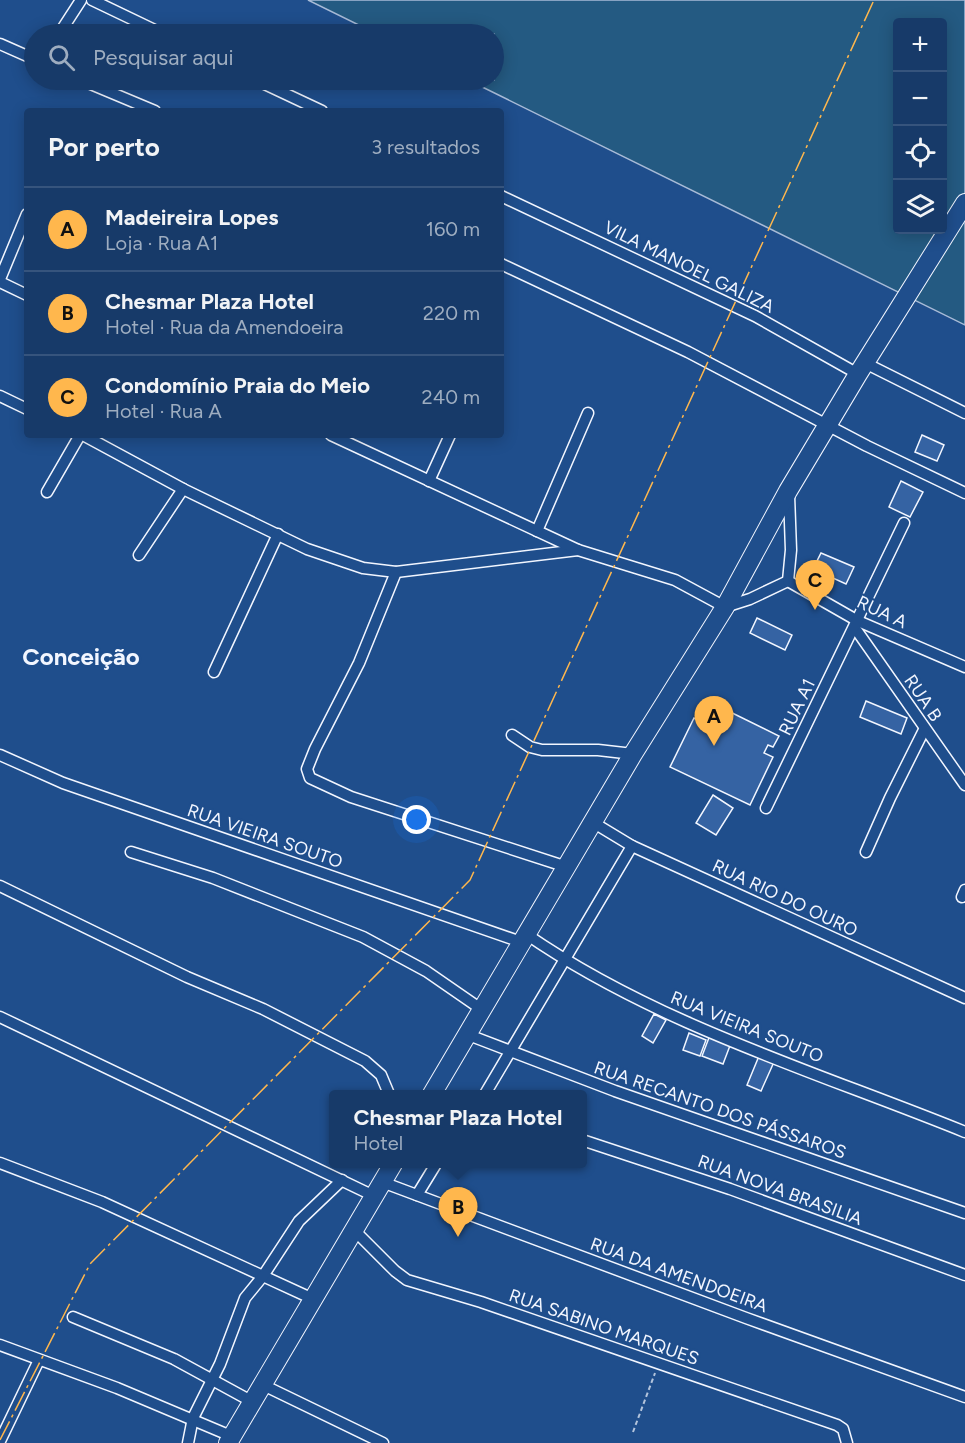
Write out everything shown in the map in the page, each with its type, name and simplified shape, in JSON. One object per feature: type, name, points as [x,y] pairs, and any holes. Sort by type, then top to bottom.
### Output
[{"type":"main road","points":[[435,1090],[633,754],[724,607],[788,491],[965,203]]},
{"type":"main road","points":[[230,1439],[391,1168]]},
{"type":"street","points":[[65,24],[81,0]]},
{"type":"street","points":[[92,0],[142,24]]},
{"type":"street","points":[[0,44],[24,55]]},
{"type":"street","points":[[105,90],[148,108]]},
{"type":"street","points":[[277,90],[316,108]]},
{"type":"street","name":"VILA MANOEL GALIZA","points":[[504,197],[755,316],[861,369],[965,413]]},
{"type":"street","points":[[24,221],[0,281],[24,293]]},
{"type":"street","points":[[504,265],[688,352],[965,493]]},
{"type":"street","points":[[0,396],[24,408]]},
{"type":"street","points":[[537,531],[588,413]]},
{"type":"street","points":[[47,492],[80,438]]},
{"type":"street","points":[[88,438],[183,489],[307,549],[354,566],[396,572],[578,550]]},
{"type":"street","points":[[337,438],[578,550],[675,580],[724,607],[750,599],[788,582],[791,550],[788,491]]},
{"type":"street","points":[[429,481],[449,438]]},
{"type":"street","points":[[139,555],[183,489]]},
{"type":"street","name":"RUA A1","points":[[766,808],[857,625],[904,523]]},
{"type":"street","points":[[214,672],[278,534]]},
{"type":"street","points":[[396,572],[359,663],[315,749],[307,769],[310,778],[360,800],[567,867]]},
{"type":"street","name":"RUA A","points":[[788,582],[857,625],[964,664]]},
{"type":"street","name":"RUA B","points":[[857,625],[924,730],[965,785]]},
{"type":"street","points":[[866,852],[924,730]]},
{"type":"street","points":[[512,735],[530,747],[542,750],[598,750],[633,754]]},
{"type":"street","name":"RUA VIEIRA SOUTO","points":[[0,754],[63,783],[523,938],[684,1020],[965,1132]]},
{"type":"street","name":"RUA RIO DO OURO","points":[[594,823],[632,846],[965,998]]},
{"type":"street","points":[[488,1090],[508,1052],[565,961],[632,846]]},
{"type":"street","points":[[131,852],[213,878],[363,937],[426,971],[481,1009]]},
{"type":"street","points":[[0,886],[187,977],[263,1009],[365,1061],[381,1075],[387,1090]]},
{"type":"street","name":"RUA DA AMENDOEIRA","points":[[0,1017],[342,1180],[417,1195],[965,1397]]},
{"type":"street","name":"RUA RECANTO DOS PÁSSAROS","points":[[466,1034],[508,1052],[965,1213]]},
{"type":"street","name":"RUA NOVA BRASILIA","points":[[587,1142],[720,1185],[965,1275]]},
{"type":"street","points":[[0,1163],[102,1202],[313,1299]]},
{"type":"street","points":[[417,1195],[434,1168]]},
{"type":"street","points":[[188,1443],[193,1418],[212,1380],[245,1298],[263,1276],[299,1221],[342,1180]]},
{"type":"street","name":"RUA SABINO MARQUES","points":[[354,1230],[407,1280],[481,1302],[837,1425],[843,1429],[847,1443]]},
{"type":"street","points":[[73,1317],[174,1359],[251,1401]]},
{"type":"street","points":[[0,1345],[193,1418],[230,1439]]},
{"type":"street","points":[[0,1441],[39,1360]]},
{"type":"street","points":[[261,1384],[382,1443]]},
{"type":"path","points":[[633,1432],[658,1365]]},
{"type":"shaded area","points":[[308,0],[965,0],[965,325],[488,90],[504,90],[504,24],[357,24]]},
{"type":"building","points":[[922,435],[944,445],[937,461],[915,452]]},
{"type":"building","points":[[901,481],[923,492],[910,517],[889,507]]},
{"type":"building","points":[[821,553],[854,567],[846,584],[813,569]]},
{"type":"building","points":[[757,618],[792,635],[785,650],[750,633]]},
{"type":"building","points":[[866,701],[907,718],[901,734],[860,717]]},
{"type":"building","points":[[716,705],[779,736],[773,747],[768,745],[764,753],[773,757],[750,805],[670,767],[694,718],[707,725]]},
{"type":"building","points":[[713,795],[733,808],[716,835],[696,823]]},
{"type":"building","points":[[654,1014],[666,1020],[653,1043],[642,1036]]},
{"type":"building","points":[[689,1033],[706,1040],[700,1056],[683,1050]]},
{"type":"building","points":[[710,1035],[731,1043],[723,1064],[702,1056]]},
{"type":"building","points":[[759,1056],[774,1062],[761,1091],[747,1085]]},
{"type":"power","points":[[0,1440],[90,1264],[470,880],[874,0]]},
{"type":"place","name":"Condomínio Praia do Meio","points":[[815,610]]},
{"type":"place","name":"Madeireira Lopes","points":[[714,746]]},
{"type":"place","name":"Chesmar Plaza Hotel","points":[[458,1237]]},
{"type":"district","name":"Conceição","points":[[81,657]]}]
